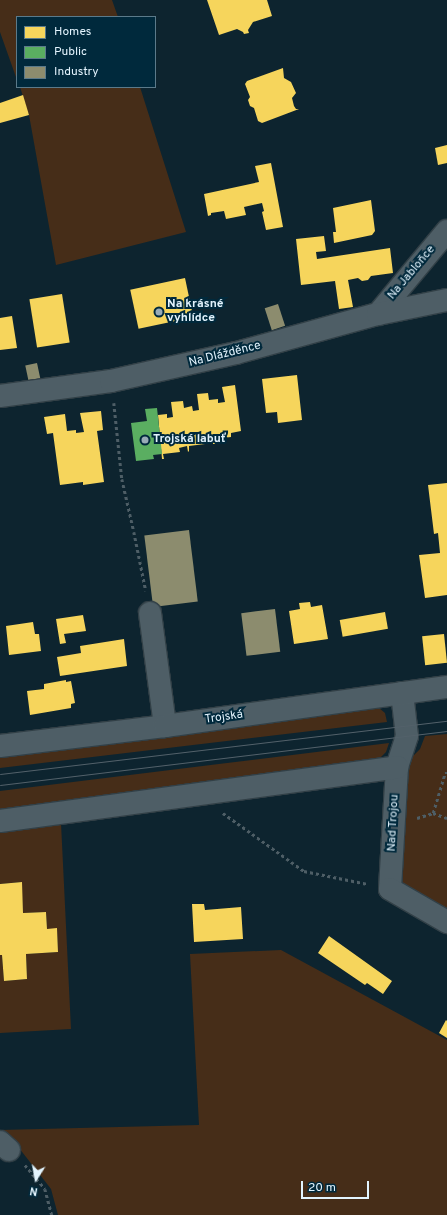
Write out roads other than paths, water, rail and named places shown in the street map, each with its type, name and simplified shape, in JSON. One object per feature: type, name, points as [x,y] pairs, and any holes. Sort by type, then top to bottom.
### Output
[{"type":"street","name":"Na Jabloňce","points":[[378,314],[447,231]]},
{"type":"street","name":"Na Dlážděnce","points":[[0,396],[111,381],[236,353],[378,314],[447,300]]},
{"type":"street","points":[[150,614],[165,726]]},
{"type":"street","name":"Trojská","points":[[0,746],[165,726],[447,687]]},
{"type":"street","name":"Nad Trojou","points":[[402,693],[407,736],[397,767],[390,889],[447,922]]},
{"type":"street","points":[[0,821],[397,767]]},
{"type":"tram line","points":[[0,774],[447,721]]},
{"type":"tram line","points":[[0,785],[447,731]]},
{"type":"place","name":"Na krásné vyhlídce","points":[[159,312]]},
{"type":"place","name":"Trojská labuť","points":[[145,440]]}]
